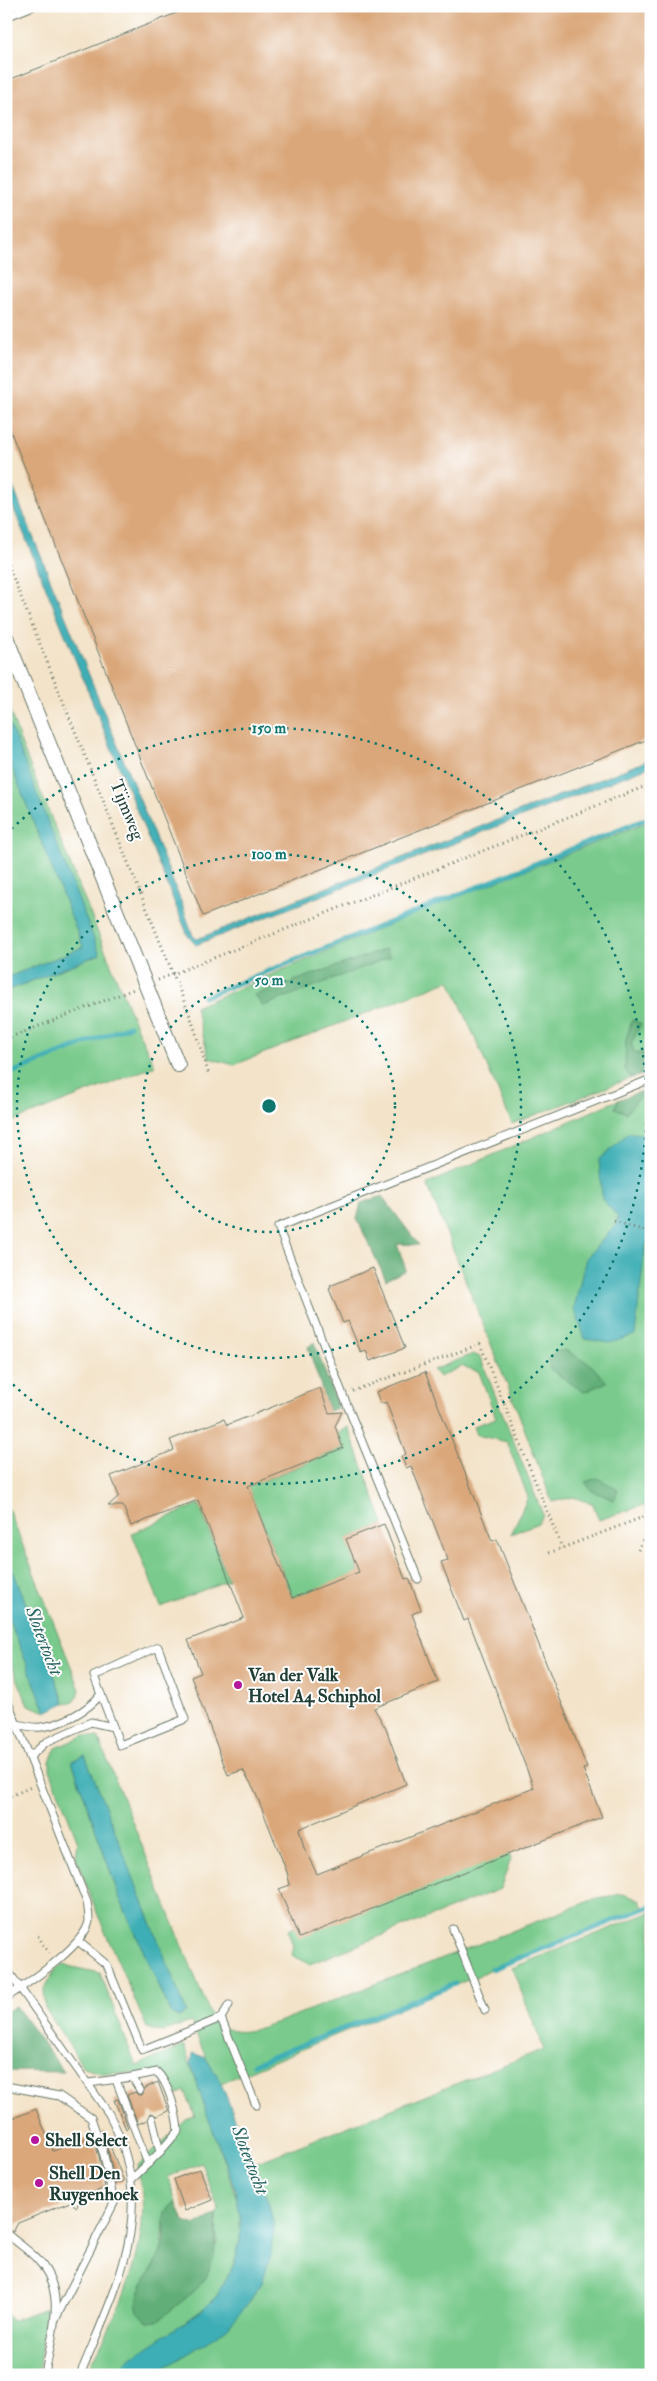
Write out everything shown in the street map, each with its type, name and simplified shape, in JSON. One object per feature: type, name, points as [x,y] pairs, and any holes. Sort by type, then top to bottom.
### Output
[{"type":"street","points":[[6,636],[178,1065]]},
{"type":"lane","points":[[6,17],[33,6]]},
{"type":"lane","points":[[418,1579],[343,1395],[278,1227],[651,1079]]},
{"type":"lane","points":[[158,1647],[185,1718],[120,1745],[113,1727],[94,1676],[158,1647]]},
{"type":"lane","points":[[17,1724],[38,1728],[48,1726],[85,1710],[101,1694]]},
{"type":"lane","points":[[6,1697],[87,1902],[89,1922],[78,1941],[55,1962],[6,1998]]},
{"type":"lane","points":[[30,1756],[46,1742],[91,1722],[113,1727]]},
{"type":"lane","points":[[453,1929],[485,2010]]},
{"type":"lane","points":[[78,1941],[106,1965],[142,2050],[221,2018],[229,2005]]},
{"type":"lane","points":[[6,1968],[89,2083],[116,2126],[132,2179],[133,2210],[127,2255],[80,2375]]},
{"type":"lane","points":[[221,2018],[256,2105]]},
{"type":"lane","points":[[89,2083],[157,2072],[162,2076],[174,2107],[178,2131],[160,2152],[132,2179]]},
{"type":"lane","points":[[132,2077],[140,2090]]},
{"type":"lane","points":[[116,2080],[148,2164]]},
{"type":"lane","points":[[6,2086],[59,2096],[91,2118],[104,2155],[114,2203],[56,2318]]},
{"type":"lane","points":[[152,2118],[160,2152]]},
{"type":"lane","points":[[6,2233],[36,2259],[47,2272],[55,2292],[56,2318],[45,2375]]},
{"type":"path","name":"Tijmweg","points":[[6,560],[192,1021],[209,1075]]},
{"type":"path","points":[[6,1039],[651,784]]},
{"type":"path","points":[[614,1221],[651,1233]]},
{"type":"path","points":[[343,1395],[480,1344],[562,1548]]},
{"type":"path","points":[[549,1553],[651,1514]]},
{"type":"path","points":[[638,1550],[645,1535],[651,1532]]},
{"type":"path","points":[[6,1798],[41,1783]]},
{"type":"path","points":[[38,1936],[55,1962]]},
{"type":"green space","points":[[6,700],[22,746],[138,1031],[155,1066],[6,1124],[6,991],[100,954],[83,947],[6,978]]},
{"type":"green space","points":[[651,821],[651,1072],[639,1076],[648,1053],[634,1053],[631,1043],[640,1024],[632,1020],[625,1068],[631,1078],[512,1124],[450,980],[234,1065],[209,1058],[195,1007],[422,911]]},
{"type":"green space","points":[[386,949],[390,957],[263,1006],[254,995]]},
{"type":"green space","points":[[632,1020],[641,1024],[631,1043],[634,1052],[648,1053],[648,1057],[639,1076],[631,1078],[625,1069],[626,1039]]},
{"type":"green space","points":[[651,1088],[651,1134],[602,1198],[618,1217],[616,1225],[586,1258],[634,1335],[645,1248],[651,1236],[651,1521],[644,1505],[599,1520],[593,1504],[573,1497],[552,1502],[427,1184],[618,1100],[616,1108],[638,1098],[639,1092]]},
{"type":"green space","points":[[639,1092],[639,1098],[626,1113],[615,1108],[618,1100]]},
{"type":"green space","points":[[382,1196],[419,1245],[397,1244],[406,1270],[386,1280],[357,1219],[361,1203]]},
{"type":"green space","points":[[314,1342],[338,1408],[329,1411],[308,1347]]},
{"type":"green space","points":[[565,1350],[590,1364],[607,1382],[584,1392],[550,1369],[548,1359],[556,1352]]},
{"type":"green space","points":[[473,1354],[480,1357],[543,1515],[538,1523],[511,1534],[528,1497],[507,1442],[477,1435],[474,1426],[496,1418],[479,1372],[462,1366],[439,1377],[433,1370]]},
{"type":"green space","points":[[348,1427],[384,1524],[347,1539],[359,1573],[293,1598],[248,1487],[343,1448],[337,1433]]},
{"type":"green space","points":[[598,1478],[618,1490],[614,1500],[592,1491],[585,1482]]},
{"type":"green space","points":[[6,1503],[80,1689],[77,1698],[72,1702],[65,1703],[6,1553]]},
{"type":"green space","points":[[199,1504],[228,1580],[161,1607],[132,1533]]},
{"type":"green space","points":[[6,1612],[46,1712],[28,1705],[6,1651]]},
{"type":"green space","points":[[85,1735],[98,1737],[211,2016],[226,2029],[234,2031],[251,2030],[278,2022],[597,1898],[623,1894],[640,1900],[643,1907],[221,2083],[206,2058],[191,2022],[161,2032],[147,2028],[99,1918],[76,1857],[78,1842],[50,1770],[50,1761],[56,1748]],"holes":[[[84,1756],[186,2011],[179,2017],[172,2015],[120,1899],[72,1761]]]},
{"type":"green space","points":[[506,1847],[511,1859],[500,1889],[310,1964],[291,1955],[293,1946],[288,1930],[348,1904]]},
{"type":"green space","points":[[651,1912],[651,2375],[152,2375],[274,2227],[268,2201],[253,2164],[544,2049],[512,1968]]},
{"type":"green space","points":[[63,1965],[100,1973],[136,2066],[184,2046],[240,2208],[240,2242],[234,2264],[215,2299],[111,2375],[86,2375],[122,2300],[138,2248],[142,2222],[142,2194],[137,2166],[186,2120],[195,2116],[185,2091],[176,2095],[170,2079],[165,2074],[100,2073],[84,2068],[45,2008],[44,1989],[57,1968]],"holes":[[[201,2163],[219,2210],[216,2214],[217,2244],[140,2292],[160,2257],[164,2219],[170,2207],[176,2202],[168,2177]]]},
{"type":"green space","points":[[16,2006],[64,2072],[6,2071],[6,2012]]},
{"type":"green space","points":[[176,2202],[184,2221],[196,2225],[216,2214],[216,2235],[211,2266],[205,2277],[186,2298],[157,2321],[148,2322],[138,2312],[138,2296],[163,2247],[167,2211]]},
{"type":"green space","points":[[46,2308],[38,2375],[8,2375],[6,2370],[6,2311],[11,2321]]},
{"type":"water","points":[[6,470],[182,904],[193,936],[197,939],[651,759],[651,766],[196,945],[188,936],[6,490]]},
{"type":"water","points":[[6,715],[100,954],[6,991],[6,978],[83,947],[6,753]]},
{"type":"water","points":[[628,1133],[651,1134],[651,1235],[645,1248],[635,1335],[610,1343],[585,1339],[574,1308],[586,1258],[616,1225],[618,1217],[602,1199],[599,1160]]},
{"type":"water","points":[[6,1553],[65,1703],[46,1712],[6,1612]]},
{"type":"water","points":[[85,1755],[186,2011],[179,2017],[172,2015],[120,1899],[72,1761]]},
{"type":"water","name":"Slotertocht","points":[[193,2053],[206,2058],[221,2083],[268,2201],[274,2227],[270,2258],[262,2283],[227,2328],[206,2343],[152,2375],[111,2375],[134,2356],[197,2314],[215,2299],[234,2264],[240,2242],[241,2221],[235,2189],[206,2112],[191,2064]]},
{"type":"building","points":[[194,6],[651,6],[651,738],[203,916],[6,420],[6,81]]},
{"type":"building","points":[[373,1268],[405,1348],[370,1361],[366,1351],[361,1353],[348,1321],[343,1323],[329,1289],[331,1288],[330,1286]]},
{"type":"building","points":[[425,1372],[492,1541],[497,1539],[521,1599],[587,1768],[583,1769],[602,1817],[299,1938],[279,1889],[290,1885],[287,1872],[254,1789],[243,1770],[228,1775],[191,1677],[201,1673],[188,1640],[244,1618],[198,1500],[131,1526],[123,1506],[108,1506],[119,1496],[111,1476],[174,1450],[170,1440],[224,1419],[227,1425],[320,1388],[329,1413],[342,1412],[335,1426],[343,1448],[248,1486],[292,1598],[359,1572],[346,1539],[384,1524],[405,1579],[409,1578],[421,1610],[412,1614],[438,1682],[374,1708],[386,1729],[406,1784],[299,1829],[304,1848],[317,1874],[534,1788],[468,1619],[464,1621],[441,1562],[448,1560],[411,1466],[406,1468],[401,1456],[406,1454],[386,1402],[381,1404],[376,1392]]},
{"type":"building","points":[[158,2082],[169,2111],[157,2116],[150,2113],[147,2120],[138,2124],[127,2095],[135,2092],[138,2095],[142,2095],[145,2088]]},
{"type":"building","points":[[118,2099],[128,2128],[126,2129],[114,2100]]},
{"type":"building","points":[[36,2109],[53,2151],[92,2136],[99,2156],[105,2188],[80,2198],[77,2207],[70,2202],[18,2223],[13,2232],[6,2228],[6,2121]]},
{"type":"building","points":[[104,2131],[124,2181],[115,2184],[109,2154],[101,2132]]},
{"type":"building","points":[[200,2169],[212,2200],[185,2211],[174,2179]]},
{"type":"waterway","points":[[204,997],[651,817]]},
{"type":"waterway","points":[[6,1075],[129,1026]]},
{"type":"waterway","points":[[492,1969],[651,1906]]},
{"type":"waterway","points":[[254,2064],[455,1984]]},
{"type":"place","name":"Van der Valk Hotel A4 Schiphol","points":[[238,1685]]},
{"type":"place","name":"Shell Select","points":[[35,2140]]},
{"type":"place","name":"Shell Den Ruygenhoek","points":[[39,2183]]}]
